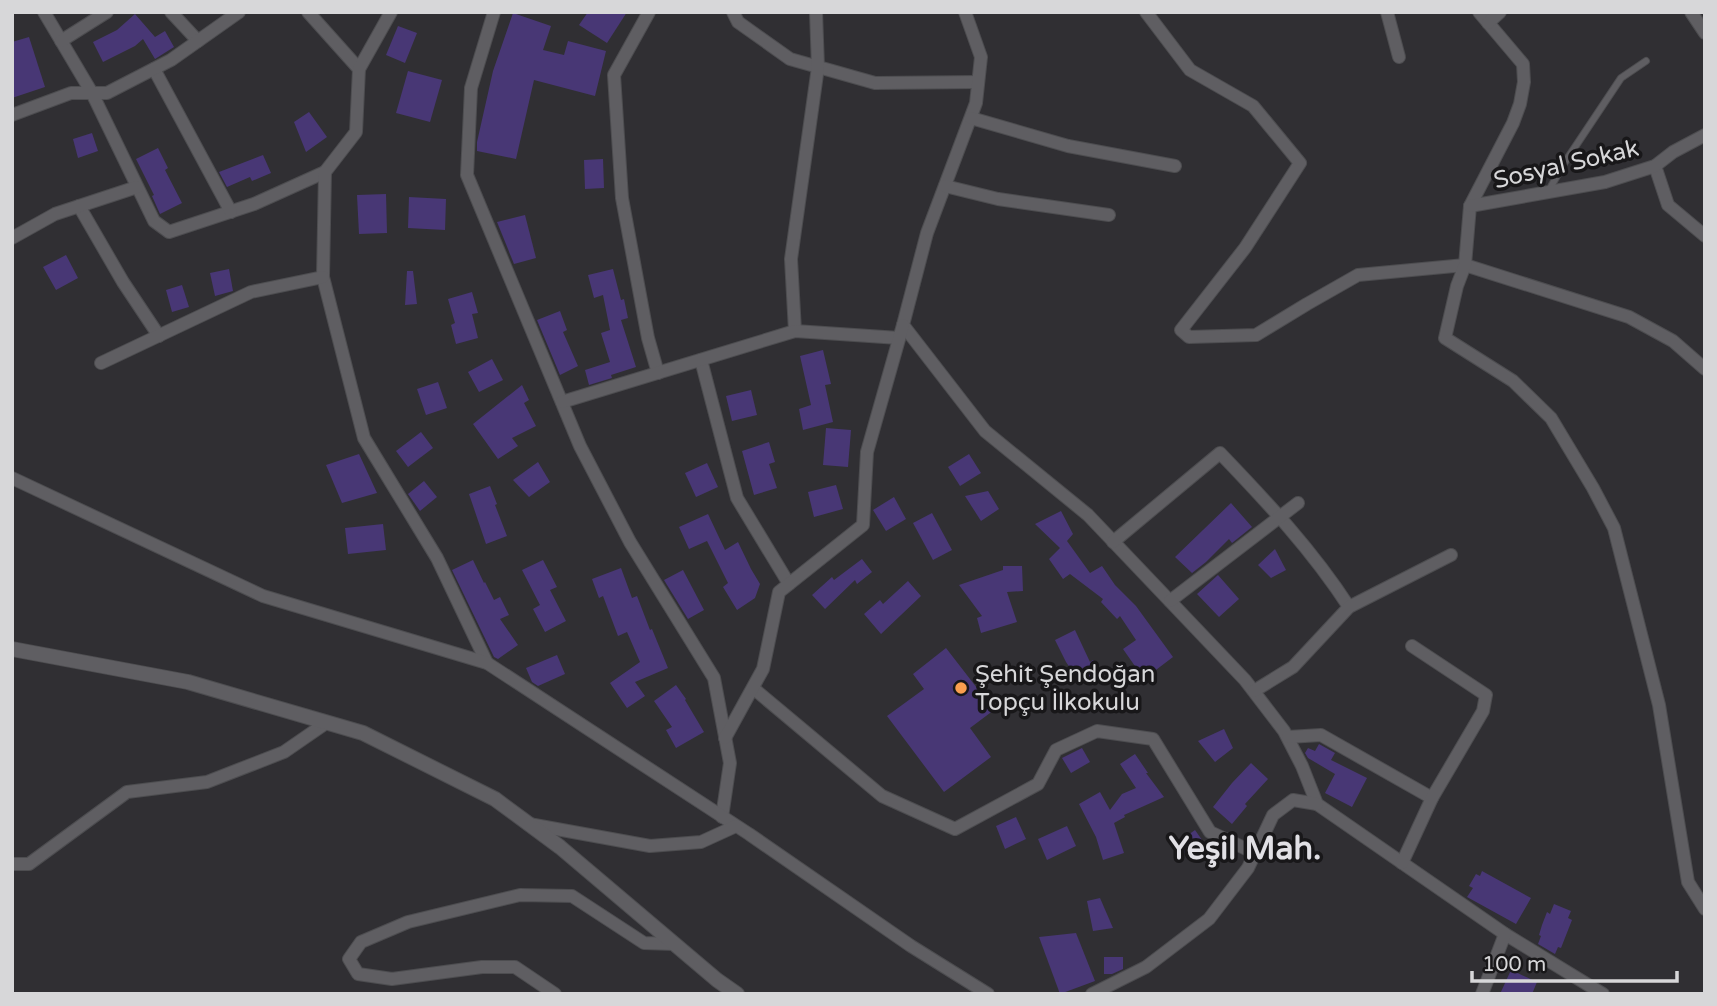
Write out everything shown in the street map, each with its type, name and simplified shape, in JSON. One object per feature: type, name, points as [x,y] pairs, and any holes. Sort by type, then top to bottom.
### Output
[{"type":"street","points":[[44,12],[92,93],[154,221],[169,232],[254,204],[325,172],[356,132],[359,69],[391,12]]},
{"type":"street","points":[[61,41],[107,12]]},
{"type":"street","points":[[171,12],[198,41]]},
{"type":"street","points":[[12,114],[71,93],[107,93],[171,60],[239,12]]},
{"type":"street","points":[[308,12],[359,69]]},
{"type":"street","points":[[495,12],[471,88],[467,175],[580,446],[630,542],[714,678],[730,763],[722,817]]},
{"type":"street","points":[[649,12],[614,75],[622,198],[648,338],[658,373]]},
{"type":"street","points":[[733,12],[738,22],[790,59],[875,83],[978,82]]},
{"type":"street","points":[[795,331],[791,259],[818,67],[817,12]]},
{"type":"street","points":[[725,738],[764,669],[779,592],[863,525],[867,452],[927,233],[976,103],[981,57],[965,12]]},
{"type":"street","points":[[1146,12],[1190,69],[1253,106],[1300,163],[1245,248],[1181,330],[1189,337],[1256,335],[1358,275],[1465,265],[1629,317],[1673,341],[1705,369]]},
{"type":"street","points":[[1387,12],[1399,57]]},
{"type":"street","points":[[1479,12],[1522,64],[1524,82],[1513,123],[1470,206],[1465,265],[1457,286],[1445,338],[1513,381],[1551,418],[1614,528],[1660,705],[1688,882],[1705,909]]},
{"type":"street","points":[[1488,23],[1500,12]]},
{"type":"street","points":[[1691,12],[1705,33]]},
{"type":"street","points":[[154,69],[231,212]]},
{"type":"street","points":[[971,118],[1068,146],[1175,166]]},
{"type":"street","name":"Sosyal Sokak","points":[[1470,206],[1605,181],[1655,166],[1672,152],[1705,135]]},
{"type":"street","points":[[1655,166],[1668,205],[1705,236]]},
{"type":"street","points":[[325,172],[323,277],[364,438],[437,558],[487,663]]},
{"type":"street","points":[[945,186],[998,199],[1109,215]]},
{"type":"street","points":[[12,238],[55,214],[137,187]]},
{"type":"street","points":[[79,206],[123,282],[159,336]]},
{"type":"street","points":[[101,363],[251,292],[323,277]]},
{"type":"street","points":[[562,402],[795,331],[901,331],[985,431],[1088,515],[1245,680],[1288,737],[1317,804]]},
{"type":"street","points":[[701,360],[737,498],[789,584]]},
{"type":"street","points":[[1113,542],[1220,453],[1281,517],[1329,576],[1349,607]]},
{"type":"street","points":[[12,478],[263,596],[487,663],[736,826],[911,946],[988,994]]},
{"type":"street","points":[[1170,601],[1298,503]]},
{"type":"street","points":[[1254,691],[1293,667],[1349,607],[1451,555]]},
{"type":"street","points":[[1402,863],[1432,798],[1483,711],[1486,695],[1412,646]]},
{"type":"street","points":[[12,649],[188,682],[363,733],[495,799],[560,847],[737,994]]},
{"type":"street","points":[[753,688],[882,796],[955,829],[1038,784],[1056,750],[1097,731],[1153,739],[1210,832],[1255,853]]},
{"type":"street","points":[[12,864],[29,864],[127,792],[207,782],[284,752],[326,723]]},
{"type":"street","points":[[1288,737],[1321,735],[1432,798]]},
{"type":"street","points":[[1092,994],[1146,967],[1209,919],[1248,868],[1273,816],[1293,800],[1317,804],[1583,988],[1603,994]]},
{"type":"street","points":[[528,824],[650,846],[701,842],[736,826]]},
{"type":"street","points":[[555,994],[515,967],[482,967],[392,979],[358,974],[349,959],[361,942],[408,922],[520,895],[572,896],[644,943],[675,944]]},
{"type":"street","points":[[1482,994],[1505,934]]},
{"type":"lane","points":[[1548,192],[1621,78],[1646,61]]},
{"type":"building","points":[[588,12],[627,12],[607,43],[579,25]]},
{"type":"building","points":[[513,13],[551,26],[543,50],[564,55],[568,41],[606,51],[595,96],[534,80],[516,159],[477,151],[493,71]]},
{"type":"building","points":[[135,14],[155,37],[165,31],[174,47],[155,59],[143,39],[103,62],[93,42],[117,30]]},
{"type":"building","points":[[398,26],[417,33],[405,63],[386,55]]},
{"type":"building","points":[[29,37],[45,87],[12,98],[12,42]]},
{"type":"building","points":[[408,71],[442,80],[430,122],[396,113]]},
{"type":"building","points":[[309,112],[327,137],[306,152],[294,122]]},
{"type":"building","points":[[92,133],[98,151],[78,158],[73,139]]},
{"type":"building","points":[[158,148],[168,168],[165,170],[182,203],[160,214],[136,159]]},
{"type":"building","points":[[263,155],[271,173],[252,181],[250,177],[227,187],[219,172]]},
{"type":"building","points":[[603,159],[604,188],[585,189],[584,160]]},
{"type":"building","points":[[386,194],[387,233],[359,234],[357,195]]},
{"type":"building","points":[[409,197],[446,199],[445,230],[408,228]]},
{"type":"building","points":[[525,215],[536,258],[514,264],[497,222]]},
{"type":"building","points":[[66,255],[78,278],[56,290],[43,267]]},
{"type":"building","points":[[229,269],[233,291],[215,296],[210,273]]},
{"type":"building","points":[[613,269],[628,318],[621,320],[636,367],[589,385],[585,370],[610,362],[601,333],[610,330],[603,295],[594,298],[588,275]]},
{"type":"building","points":[[407,271],[413,271],[417,304],[405,305]]},
{"type":"building","points":[[182,285],[189,307],[172,312],[166,290]]},
{"type":"building","points":[[472,292],[478,313],[472,314],[478,338],[456,344],[451,325],[455,323],[448,299]]},
{"type":"building","points":[[560,311],[567,330],[563,332],[578,366],[560,375],[537,320]]},
{"type":"building","points":[[823,350],[831,384],[825,385],[833,422],[803,430],[799,409],[811,405],[800,356]]},
{"type":"building","points":[[492,359],[503,380],[479,392],[468,372]]},
{"type":"building","points":[[438,382],[447,408],[426,415],[417,389]]},
{"type":"building","points":[[522,385],[529,400],[524,403],[536,426],[512,438],[518,446],[498,459],[473,424]]},
{"type":"building","points":[[751,390],[757,415],[732,421],[726,396]]},
{"type":"building","points":[[826,428],[851,430],[848,467],[823,465]]},
{"type":"building","points":[[421,432],[433,448],[408,467],[396,451]]},
{"type":"building","points":[[769,442],[775,462],[769,464],[777,488],[754,495],[742,451]]},
{"type":"building","points":[[359,454],[377,493],[342,503],[326,465]]},
{"type":"building","points":[[969,454],[981,473],[960,486],[948,467]]},
{"type":"building","points":[[538,462],[550,482],[529,497],[513,480]]},
{"type":"building","points":[[707,463],[718,487],[696,497],[685,473]]},
{"type":"building","points":[[424,481],[437,497],[420,511],[408,494]]},
{"type":"building","points":[[836,485],[843,509],[814,517],[808,492]]},
{"type":"building","points":[[490,486],[507,536],[486,544],[469,494]]},
{"type":"building","points":[[988,491],[999,509],[981,521],[965,496]]},
{"type":"building","points":[[894,497],[906,519],[886,531],[873,510]]},
{"type":"building","points":[[1231,503],[1252,527],[1232,543],[1229,539],[1192,573],[1175,557]]},
{"type":"building","points":[[1061,511],[1073,534],[1067,541],[1090,573],[1102,566],[1115,585],[1136,606],[1173,657],[1144,679],[1123,649],[1136,640],[1120,616],[1117,619],[1101,602],[1103,599],[1070,574],[1063,579],[1049,559],[1060,548],[1035,524]]},
{"type":"building","points":[[932,513],[952,550],[933,560],[913,523]]},
{"type":"building","points":[[708,514],[725,550],[738,542],[760,584],[755,598],[737,610],[723,587],[728,583],[707,541],[689,549],[679,527]]},
{"type":"building","points":[[383,524],[386,550],[348,554],[345,528]]},
{"type":"building","points":[[1275,549],[1286,570],[1271,578],[1258,565]]},
{"type":"building","points":[[862,559],[872,572],[857,584],[855,580],[825,609],[812,595],[832,577],[834,580]]},
{"type":"building","points":[[473,560],[494,600],[500,597],[509,615],[500,619],[518,645],[498,659],[494,657],[452,570]]},
{"type":"building","points":[[543,560],[557,587],[550,590],[566,621],[545,632],[533,609],[540,605],[522,570]]},
{"type":"building","points":[[1003,566],[1022,566],[1023,591],[1007,592],[1017,622],[981,633],[977,618],[982,616],[959,585],[1003,570]]},
{"type":"building","points":[[621,568],[632,598],[637,596],[668,668],[635,682],[645,696],[627,708],[610,683],[640,662],[627,632],[618,636],[603,596],[599,598],[592,579]]},
{"type":"building","points":[[683,570],[704,610],[688,619],[664,580]]},
{"type":"building","points":[[1218,575],[1239,599],[1219,617],[1197,594]]},
{"type":"building","points":[[908,581],[921,596],[881,634],[864,614],[880,600],[883,604]]},
{"type":"building","points":[[1075,630],[1090,662],[1093,660],[1101,671],[1081,684],[1055,640]]},
{"type":"building","points":[[946,648],[994,710],[970,728],[991,757],[944,792],[887,716],[924,689],[913,674]]},
{"type":"building","points":[[557,655],[565,674],[538,686],[532,682],[526,668]]},
{"type":"building","points":[[676,685],[704,732],[676,748],[666,730],[672,727],[654,701]]},
{"type":"building","points":[[1224,729],[1233,748],[1215,762],[1198,741]]},
{"type":"building","points":[[1319,744],[1335,753],[1331,760],[1367,778],[1352,807],[1325,793],[1335,774],[1308,758],[1305,753],[1308,748],[1315,751]]},
{"type":"building","points":[[1082,748],[1090,762],[1071,773],[1062,758]]},
{"type":"building","points":[[1135,754],[1164,797],[1124,815],[1125,817],[1114,823],[1124,853],[1103,860],[1096,837],[1079,804],[1100,792],[1110,810],[1122,794],[1136,788],[1120,764]]},
{"type":"building","points":[[1251,763],[1268,779],[1245,804],[1247,806],[1232,824],[1213,807]]},
{"type":"building","points":[[1016,817],[1026,839],[1005,849],[996,826]]},
{"type":"building","points":[[1067,826],[1076,846],[1047,860],[1038,839]]},
{"type":"building","points":[[1195,830],[1207,847],[1190,860],[1177,843]]},
{"type":"building","points":[[1482,871],[1531,898],[1516,924],[1467,897],[1473,888],[1469,886],[1476,874],[1480,876]]},
{"type":"building","points":[[1100,898],[1113,928],[1093,931],[1087,901]]},
{"type":"building","points":[[1554,904],[1571,911],[1568,918],[1572,920],[1561,948],[1558,947],[1555,954],[1538,944],[1547,912],[1550,914]]},
{"type":"building","points":[[1076,933],[1095,981],[1060,994],[1039,937]]},
{"type":"building","points":[[1104,957],[1123,957],[1123,969],[1104,974]]},
{"type":"building","points":[[1511,970],[1537,982],[1532,994],[1500,994]]},
{"type":"place","name":"Şehit Şendoğan Topçu İlkokulu","points":[[961,688]]},
{"type":"district","name":"Yeşil Mah.","points":[[1245,848]]}]
